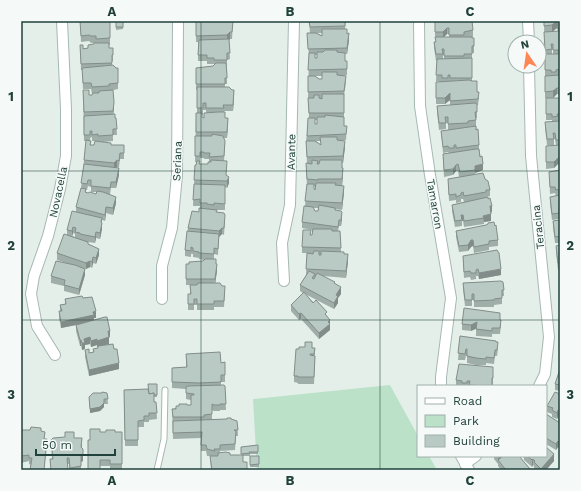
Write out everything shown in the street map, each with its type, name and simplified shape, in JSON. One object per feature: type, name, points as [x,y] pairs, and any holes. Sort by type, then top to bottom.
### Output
[{"type":"street","name":"Novacella","points":[[55,354],[37,326],[32,294],[34,276],[48,236],[66,156],[66,109],[62,21]]},
{"type":"street","name":"Seriana","points":[[162,299],[162,266],[172,228],[177,175],[178,21]]},
{"type":"street","name":"Avante","points":[[284,281],[282,243],[290,205],[294,21]]},
{"type":"street","name":"Tamarron","points":[[419,21],[420,106],[451,298],[440,377],[441,385]]},
{"type":"street","points":[[528,21],[529,34]]},
{"type":"street","name":"Teracina","points":[[529,74],[531,156],[550,337],[545,374],[540,385]]},
{"type":"street","points":[[465,463],[474,457]]},
{"type":"lane","points":[[157,470],[164,439],[165,390]]},
{"type":"green space","points":[[390,385],[417,434],[417,457],[430,457],[437,470],[257,470],[253,399]]},
{"type":"building","points":[[80,21],[109,21],[110,38],[96,39],[96,36],[81,36]]},
{"type":"building","points":[[116,21],[123,21],[123,27],[116,27]]},
{"type":"building","points":[[196,21],[233,21],[232,32],[227,35],[196,36]]},
{"type":"building","points":[[309,21],[345,21],[345,26],[310,27]]},
{"type":"building","points":[[435,21],[472,21],[473,30],[464,32],[464,35],[449,35],[449,28],[443,32],[435,32]]},
{"type":"building","points":[[544,21],[557,21],[552,25],[544,26]]},
{"type":"building","points":[[557,21],[560,21],[560,29],[558,29]]},
{"type":"building","points":[[322,29],[347,29],[347,34],[349,33],[347,48],[308,49],[307,33],[316,33],[322,36]]},
{"type":"building","points":[[560,31],[560,50],[553,50],[553,44],[551,44],[552,49],[547,50],[547,34],[544,34],[544,32]]},
{"type":"building","points":[[435,37],[472,37],[474,38],[474,46],[472,46],[472,54],[464,54],[464,56],[444,56],[444,49],[442,49],[443,54],[436,54],[434,42],[436,42]]},
{"type":"building","points":[[229,39],[230,53],[227,53],[227,60],[214,60],[214,58],[207,58],[207,55],[198,55],[199,40]]},
{"type":"building","points":[[94,43],[109,43],[109,48],[113,48],[112,63],[81,64],[80,45],[83,45],[83,49],[88,48],[88,45]]},
{"type":"building","points":[[325,50],[337,50],[337,52],[345,53],[347,69],[308,70],[309,53],[315,53],[315,58],[317,58],[317,52],[323,52]]},
{"type":"building","points":[[547,54],[560,54],[560,73],[559,69],[556,70],[556,72],[551,72],[551,70],[547,70]]},
{"type":"building","points":[[472,58],[472,78],[450,78],[450,75],[448,75],[448,78],[442,78],[442,75],[436,75],[437,59]]},
{"type":"building","points":[[216,63],[226,63],[227,78],[225,78],[225,84],[196,84],[196,68],[213,66]]},
{"type":"building","points":[[113,65],[118,68],[118,83],[109,84],[109,86],[92,87],[91,83],[83,83],[82,68]]},
{"type":"building","points":[[322,72],[337,72],[337,75],[346,76],[344,91],[308,92],[308,76],[315,76],[322,79]]},
{"type":"building","points":[[560,75],[560,94],[559,95],[559,88],[553,91],[545,92],[545,76]]},
{"type":"building","points":[[477,81],[477,92],[479,92],[478,99],[450,101],[450,93],[445,98],[436,98],[436,82]]},
{"type":"building","points":[[197,87],[229,87],[234,90],[233,105],[223,105],[224,108],[206,108],[206,103],[203,103],[203,108],[197,108]]},
{"type":"building","points":[[83,90],[89,90],[89,95],[92,95],[93,93],[99,93],[99,91],[113,90],[113,111],[84,112]]},
{"type":"building","points":[[322,94],[344,94],[344,113],[309,113],[308,98],[314,98],[314,95],[319,95],[319,98],[322,99]]},
{"type":"building","points":[[546,98],[560,98],[560,114],[557,114],[558,116],[552,117],[552,114],[546,114]]},
{"type":"building","points":[[477,104],[477,112],[475,112],[476,120],[468,121],[468,123],[448,124],[448,117],[445,117],[446,123],[439,123],[437,106]]},
{"type":"building","points":[[225,112],[225,118],[228,118],[227,132],[196,132],[196,113],[202,113],[202,117],[204,118],[204,113]]},
{"type":"building","points":[[115,114],[117,129],[113,129],[113,135],[92,135],[92,131],[90,131],[90,135],[84,135],[84,116]]},
{"type":"building","points":[[325,115],[344,117],[344,126],[347,126],[346,134],[307,136],[308,118],[315,118],[315,124],[317,124],[317,117],[325,117]]},
{"type":"building","points":[[560,121],[560,140],[556,140],[555,133],[553,133],[554,139],[547,139],[545,122]]},
{"type":"building","points":[[476,126],[476,130],[478,129],[479,145],[456,148],[456,145],[454,145],[454,148],[449,148],[448,146],[443,147],[441,131]]},
{"type":"building","points":[[212,134],[223,136],[225,141],[224,156],[209,157],[210,153],[200,152],[200,156],[195,156],[195,136],[212,136]]},
{"type":"building","points":[[320,137],[337,137],[337,140],[345,141],[343,156],[307,157],[306,141],[315,141],[321,145]]},
{"type":"building","points":[[86,140],[91,141],[90,145],[94,145],[95,141],[111,143],[111,145],[124,145],[124,153],[120,153],[119,161],[117,160],[114,163],[84,160]]},
{"type":"building","points":[[560,145],[560,158],[554,162],[546,162],[546,146]]},
{"type":"building","points":[[479,149],[483,164],[475,166],[475,170],[460,172],[458,164],[453,169],[444,170],[443,154]]},
{"type":"building","points":[[211,160],[227,161],[226,175],[229,177],[227,181],[194,180],[195,165],[197,161],[200,161],[199,164],[208,164]]},
{"type":"building","points":[[312,160],[318,161],[317,164],[319,164],[320,160],[342,160],[342,179],[307,179],[306,163],[312,164]]},
{"type":"building","points":[[84,164],[119,168],[116,182],[111,182],[110,188],[91,186],[91,180],[88,180],[87,184],[81,183]]},
{"type":"building","points":[[560,170],[560,189],[556,190],[555,187],[550,187],[549,172]]},
{"type":"building","points":[[483,173],[485,179],[488,181],[490,190],[464,196],[463,192],[461,195],[456,197],[456,194],[449,195],[448,179]]},
{"type":"building","points":[[316,183],[336,183],[335,185],[344,186],[342,203],[305,201],[307,184],[314,184],[315,190]]},
{"type":"building","points":[[194,184],[225,185],[225,204],[214,203],[214,205],[200,203],[200,199],[193,200]]},
{"type":"building","points":[[81,188],[86,189],[85,192],[88,193],[90,192],[96,194],[97,191],[116,197],[113,208],[106,207],[105,215],[76,207]]},
{"type":"building","points":[[560,195],[559,213],[552,214],[550,197]]},
{"type":"building","points":[[488,197],[488,199],[490,198],[492,206],[490,206],[491,214],[483,216],[484,218],[464,221],[463,215],[461,215],[462,220],[455,221],[452,205]]},
{"type":"building","points":[[319,205],[335,208],[335,210],[342,212],[338,227],[302,222],[304,206],[313,207],[315,211],[318,211]]},
{"type":"building","points":[[199,208],[217,210],[216,212],[224,213],[224,228],[219,231],[188,228],[192,211],[199,212]]},
{"type":"building","points":[[72,211],[102,218],[100,233],[96,232],[95,237],[75,232],[76,228],[73,227],[72,231],[67,230]]},
{"type":"building","points":[[560,220],[560,236],[555,237],[553,221]]},
{"type":"building","points":[[494,222],[495,226],[496,225],[498,240],[489,241],[489,244],[474,247],[473,240],[471,240],[468,245],[459,246],[456,231]]},
{"type":"building","points":[[313,229],[332,229],[332,231],[340,231],[341,248],[302,247],[303,230],[311,230],[310,235],[312,235]]},
{"type":"building","points":[[187,231],[219,234],[218,249],[214,248],[214,254],[199,253],[193,251],[193,248],[191,247],[191,251],[185,250]]},
{"type":"building","points":[[64,234],[88,242],[88,244],[99,249],[96,258],[93,257],[92,262],[90,261],[86,263],[57,253]]},
{"type":"building","points":[[560,245],[560,263],[558,263],[556,246]]},
{"type":"building","points":[[497,250],[499,253],[501,269],[479,273],[478,269],[476,270],[476,273],[471,273],[470,271],[464,272],[463,256]]},
{"type":"building","points":[[314,251],[319,251],[319,255],[321,255],[321,251],[344,252],[344,254],[348,254],[346,271],[306,269],[307,253],[313,254]]},
{"type":"building","points":[[205,259],[216,259],[217,264],[215,279],[186,279],[186,264],[189,264],[189,262],[203,261]]},
{"type":"building","points":[[56,261],[85,269],[79,289],[64,285],[65,280],[51,276]]},
{"type":"building","points":[[309,271],[315,274],[312,278],[314,279],[317,273],[335,282],[334,283],[341,287],[336,295],[338,296],[334,303],[300,285]]},
{"type":"building","points":[[503,282],[504,290],[502,290],[502,298],[474,301],[474,294],[472,294],[472,300],[465,300],[463,283]]},
{"type":"building","points":[[198,283],[220,283],[222,286],[225,286],[224,301],[214,301],[214,304],[197,304],[197,299],[194,299],[194,304],[188,304],[188,294],[191,294],[190,285],[197,285]]},
{"type":"building","points":[[304,292],[313,303],[316,300],[327,312],[325,314],[330,320],[328,322],[330,324],[319,333],[301,313],[299,314],[291,305]]},
{"type":"building","points":[[82,296],[83,298],[92,297],[96,311],[93,312],[94,315],[61,322],[59,311],[62,311],[60,305],[66,304],[65,299]]},
{"type":"building","points":[[464,308],[500,313],[500,328],[492,328],[492,331],[476,329],[477,322],[471,325],[462,324]]},
{"type":"building","points":[[107,317],[110,331],[108,331],[109,337],[97,341],[97,339],[91,341],[90,337],[84,339],[85,343],[82,343],[76,325]]},
{"type":"building","points":[[460,336],[498,342],[494,358],[486,357],[486,359],[467,356],[467,349],[465,354],[458,353]]},
{"type":"building","points":[[305,342],[312,342],[312,348],[315,348],[314,354],[310,354],[315,356],[314,377],[294,376],[296,349],[299,349],[299,347],[305,347]]},
{"type":"building","points":[[113,344],[114,349],[117,349],[119,363],[89,370],[85,350],[89,349],[89,353],[94,352],[93,349],[98,348],[98,346]]},
{"type":"building","points":[[220,352],[221,363],[225,362],[225,375],[221,375],[221,382],[172,382],[172,368],[187,367],[186,354]]},
{"type":"building","points":[[459,364],[493,367],[492,385],[469,385],[470,381],[467,381],[467,383],[462,383],[462,381],[456,380]]},
{"type":"building","points":[[560,369],[560,385],[555,384]]},
{"type":"building","points":[[148,384],[157,384],[157,395],[154,395],[154,393],[149,394]]},
{"type":"building","points":[[224,385],[226,404],[212,404],[212,414],[204,415],[204,417],[173,417],[172,409],[176,409],[176,406],[179,406],[179,404],[191,405],[191,395],[194,394],[186,393],[186,387]]},
{"type":"building","points":[[148,389],[149,394],[154,393],[154,402],[156,402],[157,413],[149,413],[149,416],[144,416],[144,420],[138,421],[138,440],[125,440],[124,390]]},
{"type":"building","points":[[555,392],[560,394],[560,411],[558,410],[557,413],[552,410],[553,408],[547,406]]},
{"type":"building","points":[[93,393],[107,393],[108,399],[104,399],[104,403],[100,407],[90,409],[89,397]]},
{"type":"building","points":[[547,415],[560,423],[560,443],[558,441],[556,444],[547,439]]},
{"type":"building","points":[[227,418],[237,421],[238,430],[234,430],[236,431],[235,444],[220,445],[220,449],[214,449],[215,451],[207,449],[206,445],[201,445],[202,432],[173,433],[173,421]]},
{"type":"building","points":[[31,427],[41,428],[41,431],[45,432],[44,439],[47,439],[44,470],[30,470],[32,458],[29,458],[29,455],[21,456],[22,430],[30,430]]},
{"type":"building","points":[[90,429],[100,429],[100,432],[115,430],[115,432],[122,432],[122,464],[110,464],[110,460],[100,460],[100,470],[88,470],[88,440],[90,440]]},
{"type":"building","points":[[65,432],[74,432],[74,438],[82,438],[81,447],[83,449],[83,454],[81,456],[81,466],[70,468],[69,458],[67,458],[68,470],[51,470],[50,459],[53,459],[51,440],[53,438],[65,437]]},
{"type":"building","points":[[258,445],[258,452],[241,454],[241,447]]},
{"type":"building","points":[[547,448],[554,454],[541,469],[533,459],[532,460],[528,457],[547,457]]},
{"type":"building","points":[[218,453],[230,453],[230,455],[243,455],[243,462],[247,462],[247,470],[212,470],[210,456],[218,456]]},
{"type":"building","points":[[250,456],[259,456],[259,464],[250,465]]},
{"type":"building","points":[[502,457],[520,457],[531,470],[506,470],[498,460]]}]
